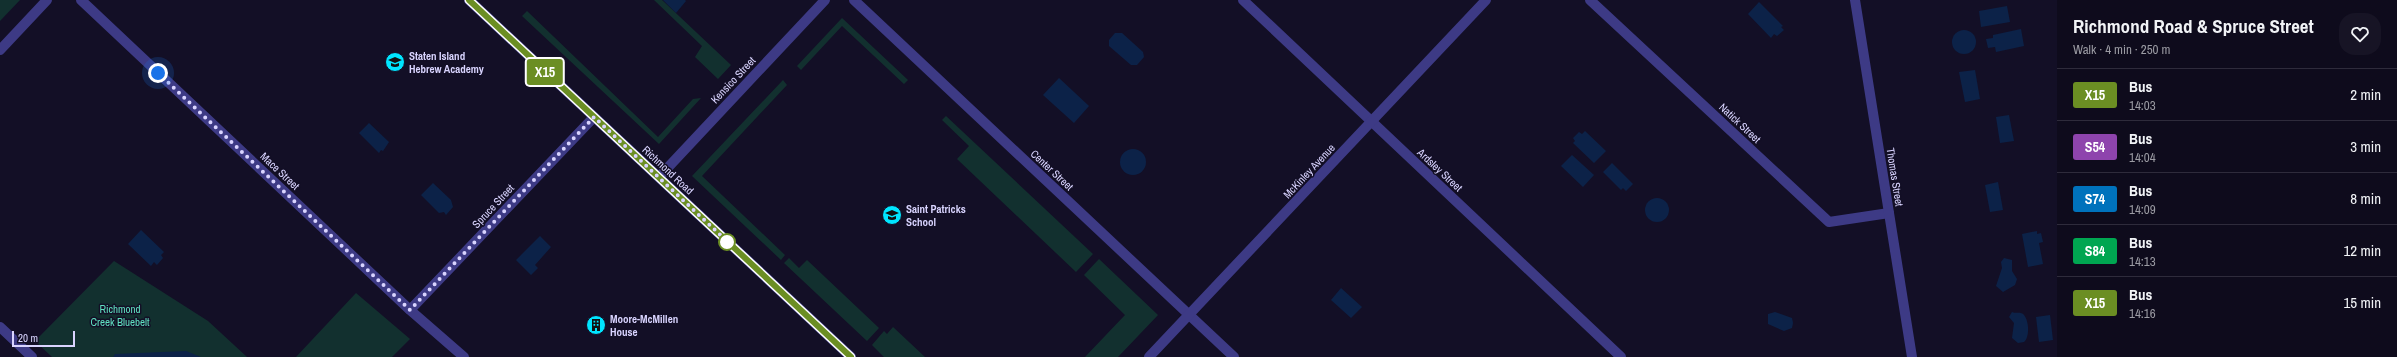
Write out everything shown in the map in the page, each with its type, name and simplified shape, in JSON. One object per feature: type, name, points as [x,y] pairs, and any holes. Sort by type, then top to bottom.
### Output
[{"type":"street","points":[[0,50],[47,0]]},
{"type":"street","name":"Mace Street","points":[[81,0],[410,310],[464,357]]},
{"type":"street","name":"Richmond Road","points":[[469,0],[851,357]]},
{"type":"street","name":"Kensico Street","points":[[659,177],[824,0]]},
{"type":"street","name":"Center Street","points":[[854,0],[1234,357]]},
{"type":"street","name":"Ardsley Street","points":[[1243,0],[1621,357]]},
{"type":"street","name":"McKinley Avenue","points":[[1149,357],[1486,0]]},
{"type":"street","name":"Natick Street","points":[[1590,0],[1828,222],[1889,213]]},
{"type":"street","name":"Thomas Street","points":[[1855,0],[1912,357]]},
{"type":"street","name":"Spruce Street","points":[[410,310],[594,117]]},
{"type":"street","points":[[0,327],[32,357]]},
{"type":"green space","points":[[0,0],[20,0],[0,21]]},
{"type":"green space","points":[[654,0],[662,0],[731,65],[718,79],[695,57],[702,46]]},
{"type":"green space","points":[[527,11],[658,137],[693,99],[701,98],[659,144],[522,16]]},
{"type":"green space","points":[[842,18],[908,80],[904,84],[842,26],[801,70],[797,66]]},
{"type":"green space","points":[[783,80],[787,85],[702,176],[785,255],[781,260],[692,176]]},
{"type":"green space","points":[[946,116],[1093,254],[1076,272],[957,159],[969,146],[942,120]]},
{"type":"green space","points":[[789,258],[799,268],[807,260],[879,328],[867,341],[784,263]]},
{"type":"green space","points":[[1099,259],[1158,315],[1118,357],[1085,357],[1125,315],[1084,275]]},
{"type":"green space","name":"Richmond Creek Bluebelt","points":[[114,261],[208,321],[247,357],[52,357],[35,341]]},
{"type":"green space","points":[[356,293],[410,339],[392,357],[296,357]]},
{"type":"green space","points":[[893,327],[925,357],[884,357],[872,345],[884,331],[887,334]]},
{"type":"water","points":[[663,0],[685,0],[686,1],[676,13]]},
{"type":"water","points":[[1759,2],[1783,26],[1781,27],[1784,30],[1777,36],[1774,34],[1771,38],[1748,14]]},
{"type":"water","points":[[2007,6],[2010,22],[1981,27],[1979,11]]},
{"type":"water","points":[[2021,29],[2024,46],[1996,52],[1995,47],[1988,48],[1986,39],[1993,38],[1993,35]]},
{"type":"water","points":[[1964,30],[1969,31],[1975,37],[1975,47],[1969,53],[1964,54],[1959,53],[1953,47],[1952,42],[1953,37],[1959,31]]},
{"type":"water","points":[[1115,33],[1122,33],[1143,52],[1144,57],[1137,65],[1131,65],[1109,46],[1109,40]]},
{"type":"water","points":[[1975,70],[1980,99],[1965,102],[1959,72]]},
{"type":"water","points":[[1059,78],[1089,106],[1074,123],[1043,95]]},
{"type":"water","points":[[2009,115],[2014,141],[2000,143],[1996,117]]},
{"type":"water","points":[[369,123],[389,142],[383,151],[381,150],[379,153],[359,133]]},
{"type":"water","points":[[1585,131],[1606,151],[1594,163],[1573,143],[1575,141],[1573,138],[1579,132],[1582,134]]},
{"type":"water","points":[[1133,149],[1142,153],[1146,162],[1142,171],[1133,175],[1124,171],[1120,162],[1124,153]]},
{"type":"water","points":[[1572,155],[1594,175],[1583,187],[1561,166]]},
{"type":"water","points":[[1612,163],[1633,184],[1626,191],[1623,188],[1621,190],[1603,172]]},
{"type":"water","points":[[1998,182],[2003,210],[1990,212],[1985,185]]},
{"type":"water","points":[[433,183],[451,200],[453,207],[446,215],[444,212],[439,213],[421,195]]},
{"type":"water","points":[[1657,198],[1665,202],[1669,210],[1665,218],[1657,222],[1649,218],[1645,210],[1649,202]]},
{"type":"water","points":[[141,230],[164,252],[161,255],[163,258],[157,265],[154,262],[151,266],[128,244]]},
{"type":"water","points":[[2037,231],[2037,234],[2041,233],[2043,242],[2039,243],[2043,264],[2028,267],[2022,234]]},
{"type":"water","points":[[540,236],[551,247],[535,265],[538,268],[531,275],[516,260]]},
{"type":"water","points":[[2004,258],[2012,260],[2012,271],[2017,279],[2015,285],[2003,292],[1996,286],[2002,268],[2001,262]]},
{"type":"water","points":[[1341,288],[1362,307],[1351,318],[1331,300]]},
{"type":"water","points":[[1775,312],[1792,318],[1792,328],[1784,331],[1768,324],[1768,314]]},
{"type":"water","points":[[2012,312],[2021,313],[2026,318],[2028,333],[2024,342],[2018,343],[2012,338],[2014,323],[2009,317]]},
{"type":"water","points":[[2050,315],[2053,340],[2039,342],[2036,317]]},
{"type":"water","points":[[186,351],[201,357],[113,357],[115,354]]},
{"type":"bus line","name":"X15","points":[[469,0],[851,357]]},
{"type":"place","name":"Staten Island Hebrew Academy","points":[[395,62]]},
{"type":"place","name":"Saint Patricks School","points":[[892,215]]},
{"type":"place","name":"Moore-McMillen House","points":[[596,325]]},
{"type":"route","points":[[158,73],[410,310],[594,117],[730,244],[727,242]]}]
